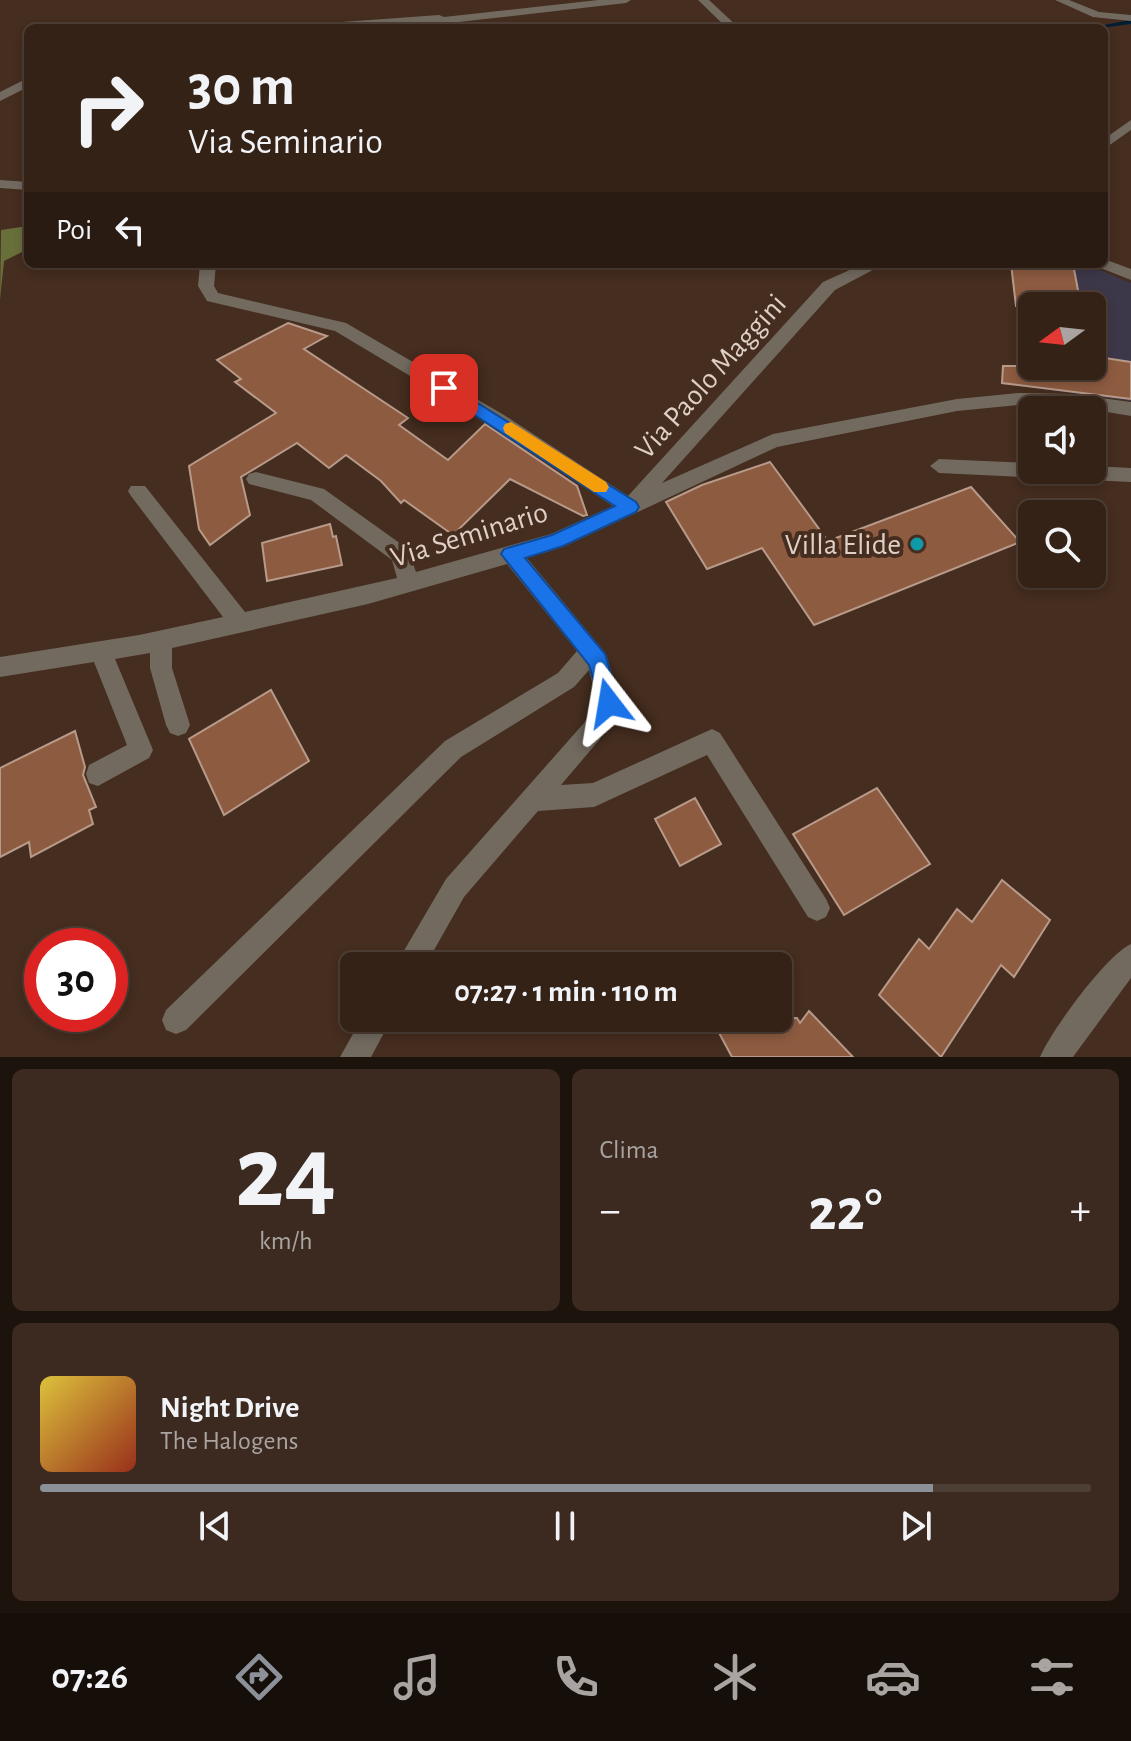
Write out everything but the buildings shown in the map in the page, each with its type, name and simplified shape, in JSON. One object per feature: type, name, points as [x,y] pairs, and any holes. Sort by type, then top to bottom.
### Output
[{"type":"street","points":[[362,24],[626,0]]},
{"type":"street","points":[[703,0],[729,24]]},
{"type":"street","points":[[1060,0],[1097,15],[1131,18]]},
{"type":"street","points":[[0,88],[24,83]]},
{"type":"street","points":[[0,97],[24,84]]},
{"type":"street","points":[[1108,142],[1131,124]]},
{"type":"street","points":[[0,184],[24,186]]},
{"type":"street","points":[[1108,266],[1131,275]]},
{"type":"street","points":[[208,268],[206,286],[213,297],[340,327],[498,420],[630,507]]},
{"type":"street","name":"Via Paolo Maggini","points":[[630,507],[829,286],[867,268]]},
{"type":"street","name":"Via Seminario","points":[[0,667],[101,651],[241,623],[409,583],[556,541],[792,432],[911,409],[1019,399],[1071,400],[1131,409]]},
{"type":"street","points":[[939,466],[1131,475]]},
{"type":"street","points":[[256,479],[317,494],[401,555],[409,583]]},
{"type":"street","points":[[138,491],[241,623]]},
{"type":"street","points":[[417,952],[455,888],[592,731],[609,703],[598,661],[511,554]]},
{"type":"street","points":[[161,640],[161,668],[178,725]]},
{"type":"street","points":[[98,774],[141,750],[101,651]]},
{"type":"street","points":[[176,1020],[453,749],[566,680],[590,652]]},
{"type":"street","points":[[533,799],[594,795],[712,741],[817,908]]},
{"type":"street","points":[[1055,1057],[1106,985],[1131,958]]},
{"type":"street","points":[[355,1057],[370,1032]]},
{"type":"shaded area","points":[[1012,268],[1095,268],[1131,283],[1131,401],[1027,387],[1026,380],[1106,380],[1106,292],[1018,292],[1018,318]]},
{"type":"green space","points":[[24,227],[24,251],[4,261],[0,300],[1,230]]},
{"type":"waterway","points":[[1108,25],[1131,22]]},
{"type":"slow traffic","points":[[511,428],[600,487]]},
{"type":"place","name":"Villa Elide","points":[[917,544]]},
{"type":"route","points":[[444,388],[630,507],[556,541],[511,554],[598,661],[609,703]]}]
